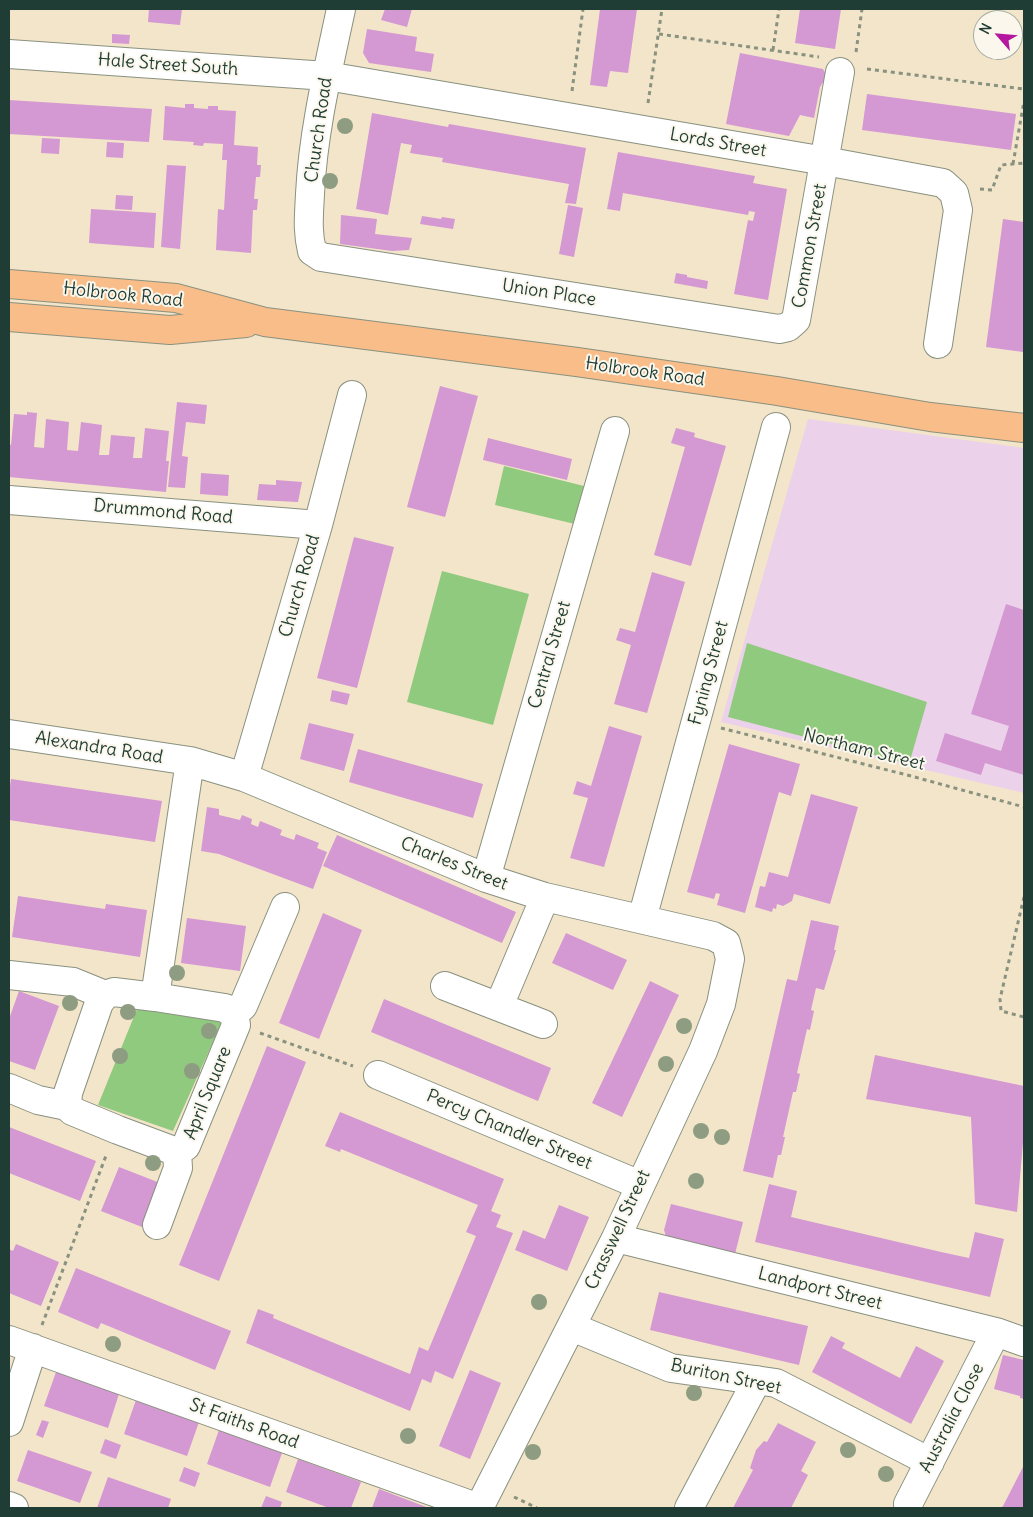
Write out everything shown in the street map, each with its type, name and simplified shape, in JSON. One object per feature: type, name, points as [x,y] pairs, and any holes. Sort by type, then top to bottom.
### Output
[{"type":"main road","name":"Holbrook Road","points":[[9,284],[176,298],[265,322],[577,362],[777,391],[930,417],[1024,428]]},
{"type":"main road","name":"Holbrook Road","points":[[9,317],[170,330],[265,322]]},
{"type":"street","name":"Church Road","points":[[312,251],[308,234],[311,169],[341,9]]},
{"type":"street","name":"Hale Street South","points":[[9,54],[327,76]]},
{"type":"street","name":"Common Street","points":[[788,327],[796,320],[842,66]]},
{"type":"street","name":"Lords Street","points":[[327,76],[943,183]]},
{"type":"street","points":[[938,344],[958,210],[954,192],[943,183]]},
{"type":"street","name":"Union Place","points":[[312,251],[321,257],[779,328],[788,327]]},
{"type":"street","name":"Church Road","points":[[244,777],[318,525],[352,395]]},
{"type":"street","name":"Fyning Street","points":[[642,919],[776,427]]},
{"type":"street","name":"Central Street","points":[[486,878],[615,431]]},
{"type":"street","name":"Drummond Road","points":[[9,500],[318,525]]},
{"type":"street","name":"Alexandra Road","points":[[9,734],[190,761]]},
{"type":"street","points":[[155,997],[190,761]]},
{"type":"street","name":"Charles Street","points":[[190,761],[244,777],[486,878],[545,897],[713,936],[726,944]]},
{"type":"street","points":[[499,1006],[545,897]]},
{"type":"street","name":"April Square","points":[[9,1088],[38,1100],[67,1106],[72,1111],[177,1152],[186,1146],[235,1020],[243,1006],[285,907]]},
{"type":"street","name":"Crasswell Street","points":[[479,1508],[616,1238],[703,1052],[721,1004],[730,959],[726,944]]},
{"type":"street","points":[[9,975],[73,982],[105,995]]},
{"type":"street","points":[[445,986],[543,1024]]},
{"type":"street","points":[[67,1106],[68,1093],[99,1003],[105,995],[114,992],[225,1008],[235,1020]]},
{"type":"street","name":"Percy Chandler Street","points":[[378,1075],[640,1185]]},
{"type":"street","points":[[157,1225],[178,1168],[177,1152]]},
{"type":"street","name":"Landport Street","points":[[616,1238],[996,1332],[1024,1342]]},
{"type":"street","name":"Buriton Street","points":[[572,1327],[671,1368],[776,1383],[930,1462]]},
{"type":"street","name":"Australia Close","points":[[908,1504],[996,1332]]},
{"type":"street","points":[[9,1422],[21,1344]]},
{"type":"street","name":"St Faiths Road","points":[[21,1344],[479,1508]]},
{"type":"street","points":[[688,1508],[757,1380]]},
{"type":"street","points":[[9,1506],[14,1508]]},
{"type":"path","points":[[572,92],[583,9]]},
{"type":"path","points":[[648,105],[662,9]]},
{"type":"path","points":[[773,50],[779,9]]},
{"type":"path","points":[[659,34],[773,50],[842,66],[1024,89]]},
{"type":"path","points":[[1013,164],[1024,101]]},
{"type":"path","points":[[943,183],[992,190],[1001,165],[1024,164]]},
{"type":"path","name":"Northam Street","points":[[696,722],[911,776],[1024,808]]},
{"type":"path","points":[[1024,897],[1000,999],[1001,1011],[1024,1017]]},
{"type":"path","points":[[235,1020],[378,1075]]},
{"type":"path","points":[[21,1344],[118,1130]]},
{"type":"shaded area","points":[[808,419],[1024,448],[1024,793],[721,722]]},
{"type":"green space","points":[[504,466],[588,487],[579,525],[495,505]]},
{"type":"green space","points":[[442,571],[529,594],[493,725],[407,702]]},
{"type":"green space","points":[[747,643],[927,702],[909,764],[728,717]]},
{"type":"green space","points":[[137,1009],[222,1022],[173,1131],[98,1105]]},
{"type":"building","points":[[149,9],[182,9],[180,25],[148,22]]},
{"type":"building","points":[[385,9],[412,9],[407,27],[381,20]]},
{"type":"building","points":[[600,9],[637,9],[628,73],[610,71],[607,87],[590,85]]},
{"type":"building","points":[[800,9],[841,9],[835,49],[795,43]]},
{"type":"building","points":[[367,29],[417,37],[415,51],[434,54],[431,72],[369,63],[363,53]]},
{"type":"building","points":[[112,34],[130,35],[129,44],[112,43]]},
{"type":"building","points":[[740,53],[823,69],[827,76],[820,87],[814,118],[800,115],[789,136],[726,124]]},
{"type":"building","points":[[867,94],[1016,114],[1011,150],[862,130]]},
{"type":"building","points":[[9,100],[152,109],[149,142],[9,134]]},
{"type":"building","points":[[185,104],[194,104],[194,108],[208,109],[208,106],[218,106],[218,110],[236,111],[234,145],[258,147],[257,165],[261,165],[260,177],[256,177],[254,199],[258,199],[257,210],[253,210],[251,253],[216,250],[218,209],[224,210],[227,160],[222,160],[223,144],[204,143],[203,146],[193,145],[194,142],[163,140],[165,106],[185,108]]},
{"type":"building","points":[[372,113],[448,127],[449,124],[586,148],[576,204],[565,203],[569,184],[442,162],[443,158],[410,153],[412,145],[401,143],[388,215],[356,209]]},
{"type":"building","points":[[42,138],[60,139],[59,154],[41,153]]},
{"type":"building","points":[[107,142],[124,143],[123,158],[106,157]]},
{"type":"building","points":[[618,152],[755,176],[753,183],[787,189],[768,300],[734,294],[748,220],[753,221],[755,212],[749,211],[748,215],[623,193],[620,211],[607,209]]},
{"type":"building","points":[[167,165],[186,166],[180,249],[161,247]]},
{"type":"building","points":[[116,195],[133,196],[132,210],[115,209]]},
{"type":"building","points":[[568,205],[583,208],[574,257],[559,254]]},
{"type":"building","points":[[91,209],[156,213],[154,248],[89,243]]},
{"type":"building","points":[[341,215],[377,219],[375,234],[412,238],[409,250],[392,251],[340,244]]},
{"type":"building","points":[[422,216],[455,219],[453,229],[420,224]]},
{"type":"building","points":[[1003,219],[1024,222],[1023,352],[986,347]]},
{"type":"building","points":[[676,273],[708,281],[707,289],[674,283]]},
{"type":"building","points":[[440,386],[478,396],[445,517],[407,507]]},
{"type":"building","points":[[177,402],[207,405],[205,424],[186,422],[182,456],[188,457],[185,488],[168,487]]},
{"type":"building","points":[[27,412],[37,413],[34,447],[44,448],[46,419],[69,422],[67,450],[78,451],[81,422],[102,425],[99,455],[109,455],[111,435],[135,437],[133,458],[142,458],[145,428],[169,431],[166,461],[169,461],[166,492],[9,477],[9,444],[11,445],[14,414],[27,415]]},
{"type":"building","points":[[676,428],[695,433],[694,437],[726,446],[691,566],[654,555],[685,447],[671,443]]},
{"type":"building","points":[[488,438],[572,459],[567,480],[483,460]]},
{"type":"building","points":[[201,473],[229,475],[228,496],[200,494]]},
{"type":"building","points":[[276,480],[302,482],[298,502],[257,500],[259,484],[276,485]]},
{"type":"building","points":[[354,537],[394,547],[357,688],[317,678]]},
{"type":"building","points":[[652,572],[685,582],[647,713],[614,704],[631,645],[616,640],[620,628],[635,632]]},
{"type":"building","points":[[1006,604],[1024,610],[1024,775],[985,763],[981,775],[936,761],[945,733],[1001,751],[1009,726],[971,714]]},
{"type":"building","points":[[332,690],[350,694],[347,705],[330,701]]},
{"type":"building","points":[[309,723],[354,734],[344,771],[300,759]]},
{"type":"building","points":[[609,726],[642,736],[604,867],[570,858],[588,798],[573,794],[577,781],[591,786]]},
{"type":"building","points":[[729,744],[800,764],[791,796],[779,792],[745,913],[717,905],[720,894],[716,893],[714,899],[687,892]]},
{"type":"building","points":[[358,749],[483,784],[473,818],[349,782]]},
{"type":"building","points":[[11,779],[162,801],[155,842],[9,820]]},
{"type":"building","points":[[811,794],[858,807],[830,904],[794,894],[792,901],[783,906],[777,904],[776,909],[773,908],[772,912],[755,907],[760,886],[765,887],[769,872],[788,877]]},
{"type":"building","points":[[207,807],[219,809],[219,815],[240,820],[242,815],[252,819],[251,824],[258,827],[260,821],[282,830],[280,835],[294,840],[296,834],[319,843],[317,848],[327,852],[313,889],[219,854],[201,851]]},
{"type":"building","points":[[337,835],[516,912],[502,943],[323,866]]},
{"type":"building","points":[[18,896],[105,909],[106,904],[147,910],[140,957],[12,937]]},
{"type":"building","points":[[323,913],[362,930],[319,1039],[279,1023]]},
{"type":"building","points":[[187,918],[246,926],[240,971],[181,963]]},
{"type":"building","points":[[811,920],[839,926],[834,950],[836,950],[824,990],[816,988],[811,1010],[814,1011],[810,1030],[807,1029],[797,1073],[800,1074],[796,1092],[793,1092],[781,1155],[778,1155],[773,1178],[743,1171],[787,979],[797,981]]},
{"type":"building","points":[[566,933],[627,960],[613,990],[552,963]]},
{"type":"building","points":[[650,981],[679,995],[622,1117],[592,1103]]},
{"type":"building","points":[[19,991],[59,1006],[35,1070],[9,1061],[9,1019]]},
{"type":"building","points":[[384,999],[551,1068],[538,1101],[371,1032]]},
{"type":"building","points":[[267,1046],[306,1062],[219,1281],[179,1265]]},
{"type":"building","points":[[875,1055],[1024,1086],[1024,1131],[1017,1212],[975,1204],[971,1117],[866,1099]]},
{"type":"building","points":[[340,1112],[504,1179],[491,1211],[501,1215],[496,1227],[513,1233],[453,1379],[435,1371],[431,1383],[422,1379],[410,1411],[246,1343],[258,1309],[274,1315],[273,1318],[410,1374],[419,1347],[428,1351],[476,1236],[466,1232],[478,1205],[341,1149],[340,1152],[325,1146]]},
{"type":"building","points":[[9,1127],[96,1161],[80,1201],[9,1173]]},
{"type":"building","points":[[119,1167],[160,1183],[142,1227],[101,1211]]},
{"type":"building","points":[[769,1184],[797,1191],[791,1217],[969,1258],[975,1232],[1004,1239],[990,1297],[755,1242]]},
{"type":"building","points":[[671,1204],[743,1222],[735,1254],[667,1239],[664,1230]]},
{"type":"building","points":[[559,1205],[589,1217],[567,1271],[515,1250],[523,1230],[545,1239]]},
{"type":"building","points":[[16,1244],[59,1262],[41,1306],[9,1293],[9,1249],[13,1251]]},
{"type":"building","points":[[76,1268],[231,1331],[215,1370],[101,1323],[98,1329],[58,1312]]},
{"type":"building","points":[[659,1292],[808,1326],[799,1365],[650,1330]]},
{"type":"building","points":[[831,1336],[845,1343],[842,1348],[900,1378],[916,1346],[944,1361],[911,1424],[812,1372]]},
{"type":"building","points":[[1003,1355],[1024,1360],[1024,1399],[1020,1398],[1020,1396],[994,1389]]},
{"type":"building","points":[[470,1370],[501,1383],[470,1459],[439,1446]]},
{"type":"building","points":[[56,1372],[119,1394],[108,1428],[44,1406]]},
{"type":"building","points":[[136,1400],[199,1422],[187,1456],[124,1434]]},
{"type":"building","points":[[42,1420],[49,1422],[43,1438],[36,1435]]},
{"type":"building","points":[[778,1423],[816,1442],[801,1471],[808,1475],[791,1508],[733,1508],[753,1470],[750,1468],[756,1450],[764,1441],[767,1442]]},
{"type":"building","points":[[219,1430],[282,1453],[270,1487],[207,1464]]},
{"type":"building","points":[[105,1439],[121,1445],[116,1459],[100,1453]]},
{"type":"building","points":[[28,1450],[92,1472],[80,1503],[17,1481]]},
{"type":"building","points":[[298,1459],[361,1482],[351,1508],[329,1508],[286,1492]]},
{"type":"building","points":[[1024,1465],[1024,1508],[1001,1508],[1003,1506]]},
{"type":"building","points":[[184,1467],[200,1473],[195,1487],[179,1481]]},
{"type":"building","points":[[108,1477],[171,1499],[168,1508],[97,1508]]},
{"type":"building","points":[[379,1489],[429,1508],[372,1508]]},
{"type":"building","points":[[266,1496],[282,1502],[280,1508],[261,1508]]}]
